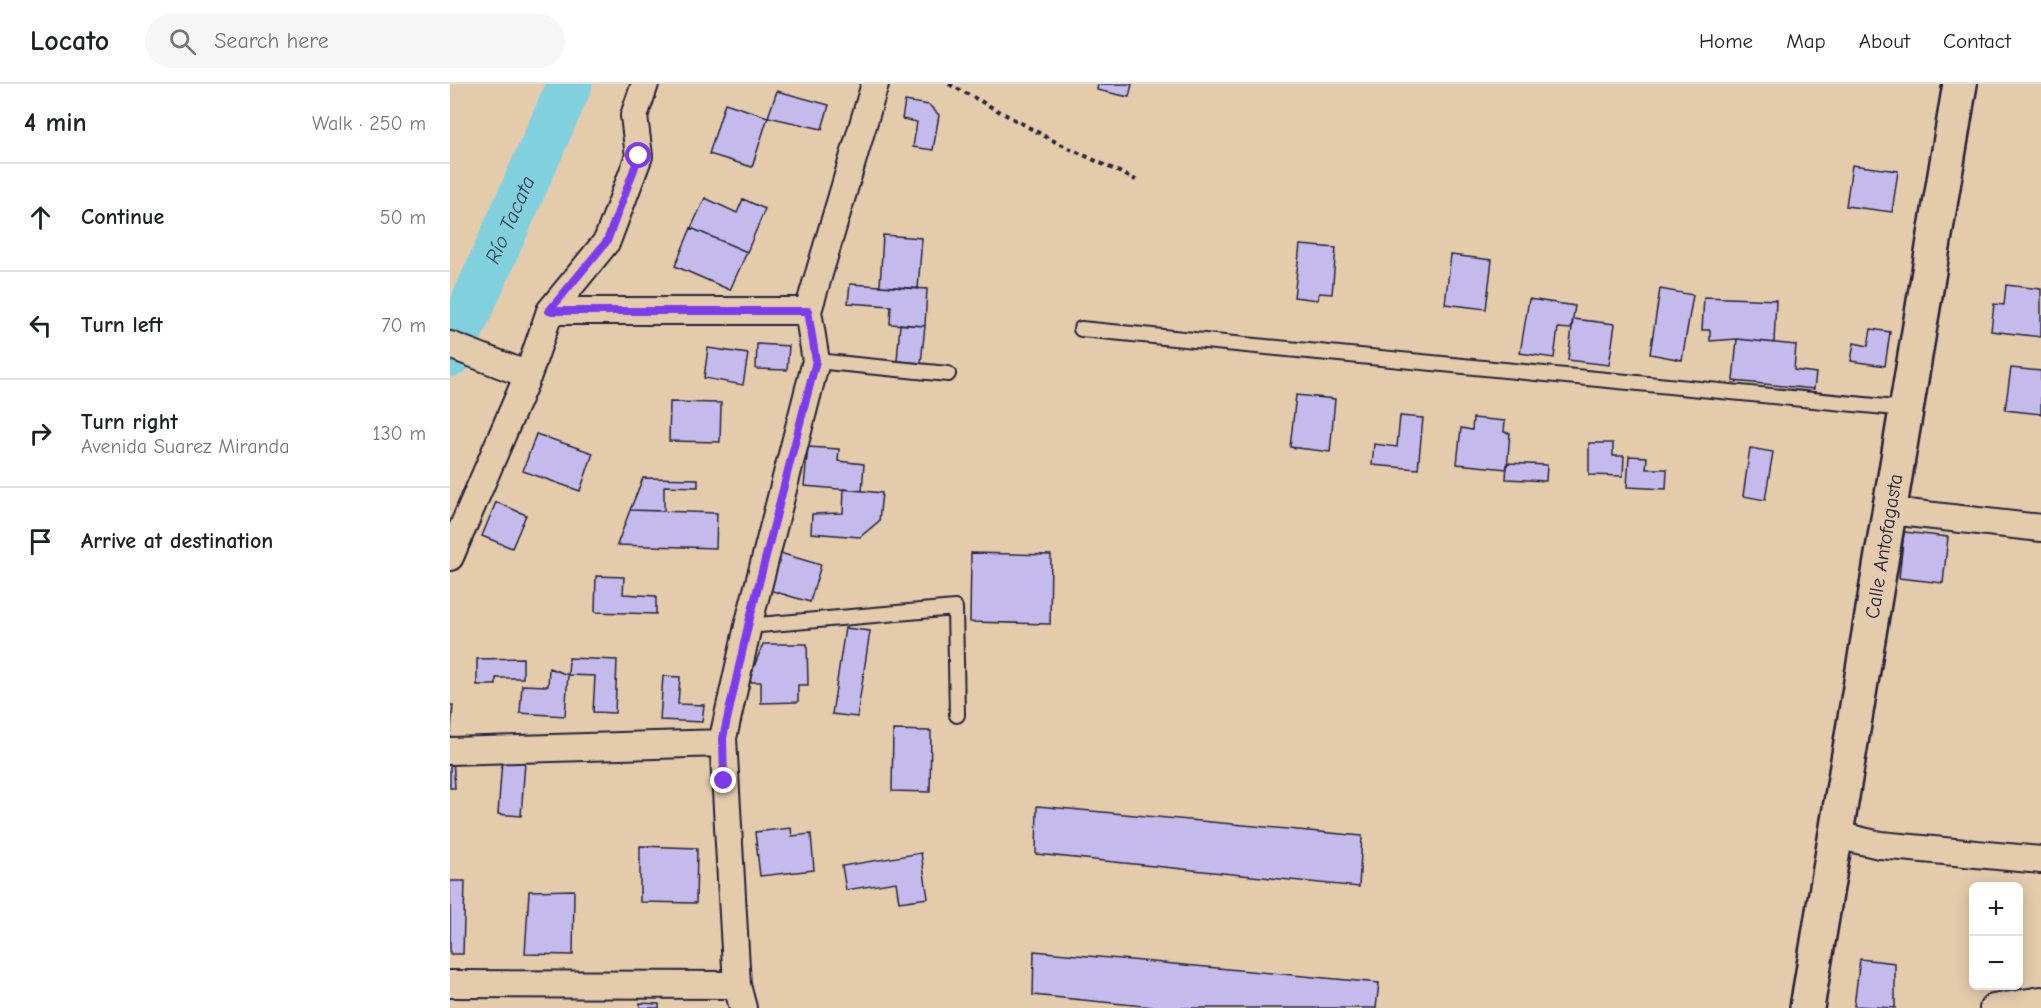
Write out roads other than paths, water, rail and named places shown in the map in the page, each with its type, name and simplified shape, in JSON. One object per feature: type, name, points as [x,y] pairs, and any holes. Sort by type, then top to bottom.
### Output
[{"type":"main road","name":"Calle Antofagasta","points":[[1807,1008],[1960,84]]},
{"type":"street","points":[[450,557],[528,375],[549,311],[607,241],[639,156],[634,116],[645,84]]},
{"type":"street","points":[[450,984],[740,997],[723,743],[748,626],[816,361],[808,311],[875,84]]},
{"type":"street","points":[[549,311],[808,311]]},
{"type":"street","points":[[461,349],[528,375]]},
{"type":"street","points":[[1890,511],[2041,528]]},
{"type":"street","points":[[450,751],[723,743]]},
{"type":"street","points":[[1836,836],[1880,845],[2041,860]]},
{"type":"street","points":[[1993,1008],[2041,1000]]},
{"type":"lane","points":[[1082,328],[1907,410]]},
{"type":"lane","points":[[816,361],[948,374]]},
{"type":"lane","points":[[748,626],[955,608],[957,715]]},
{"type":"waterway","name":"Río Tacata","points":[[450,355],[570,84]]}]
